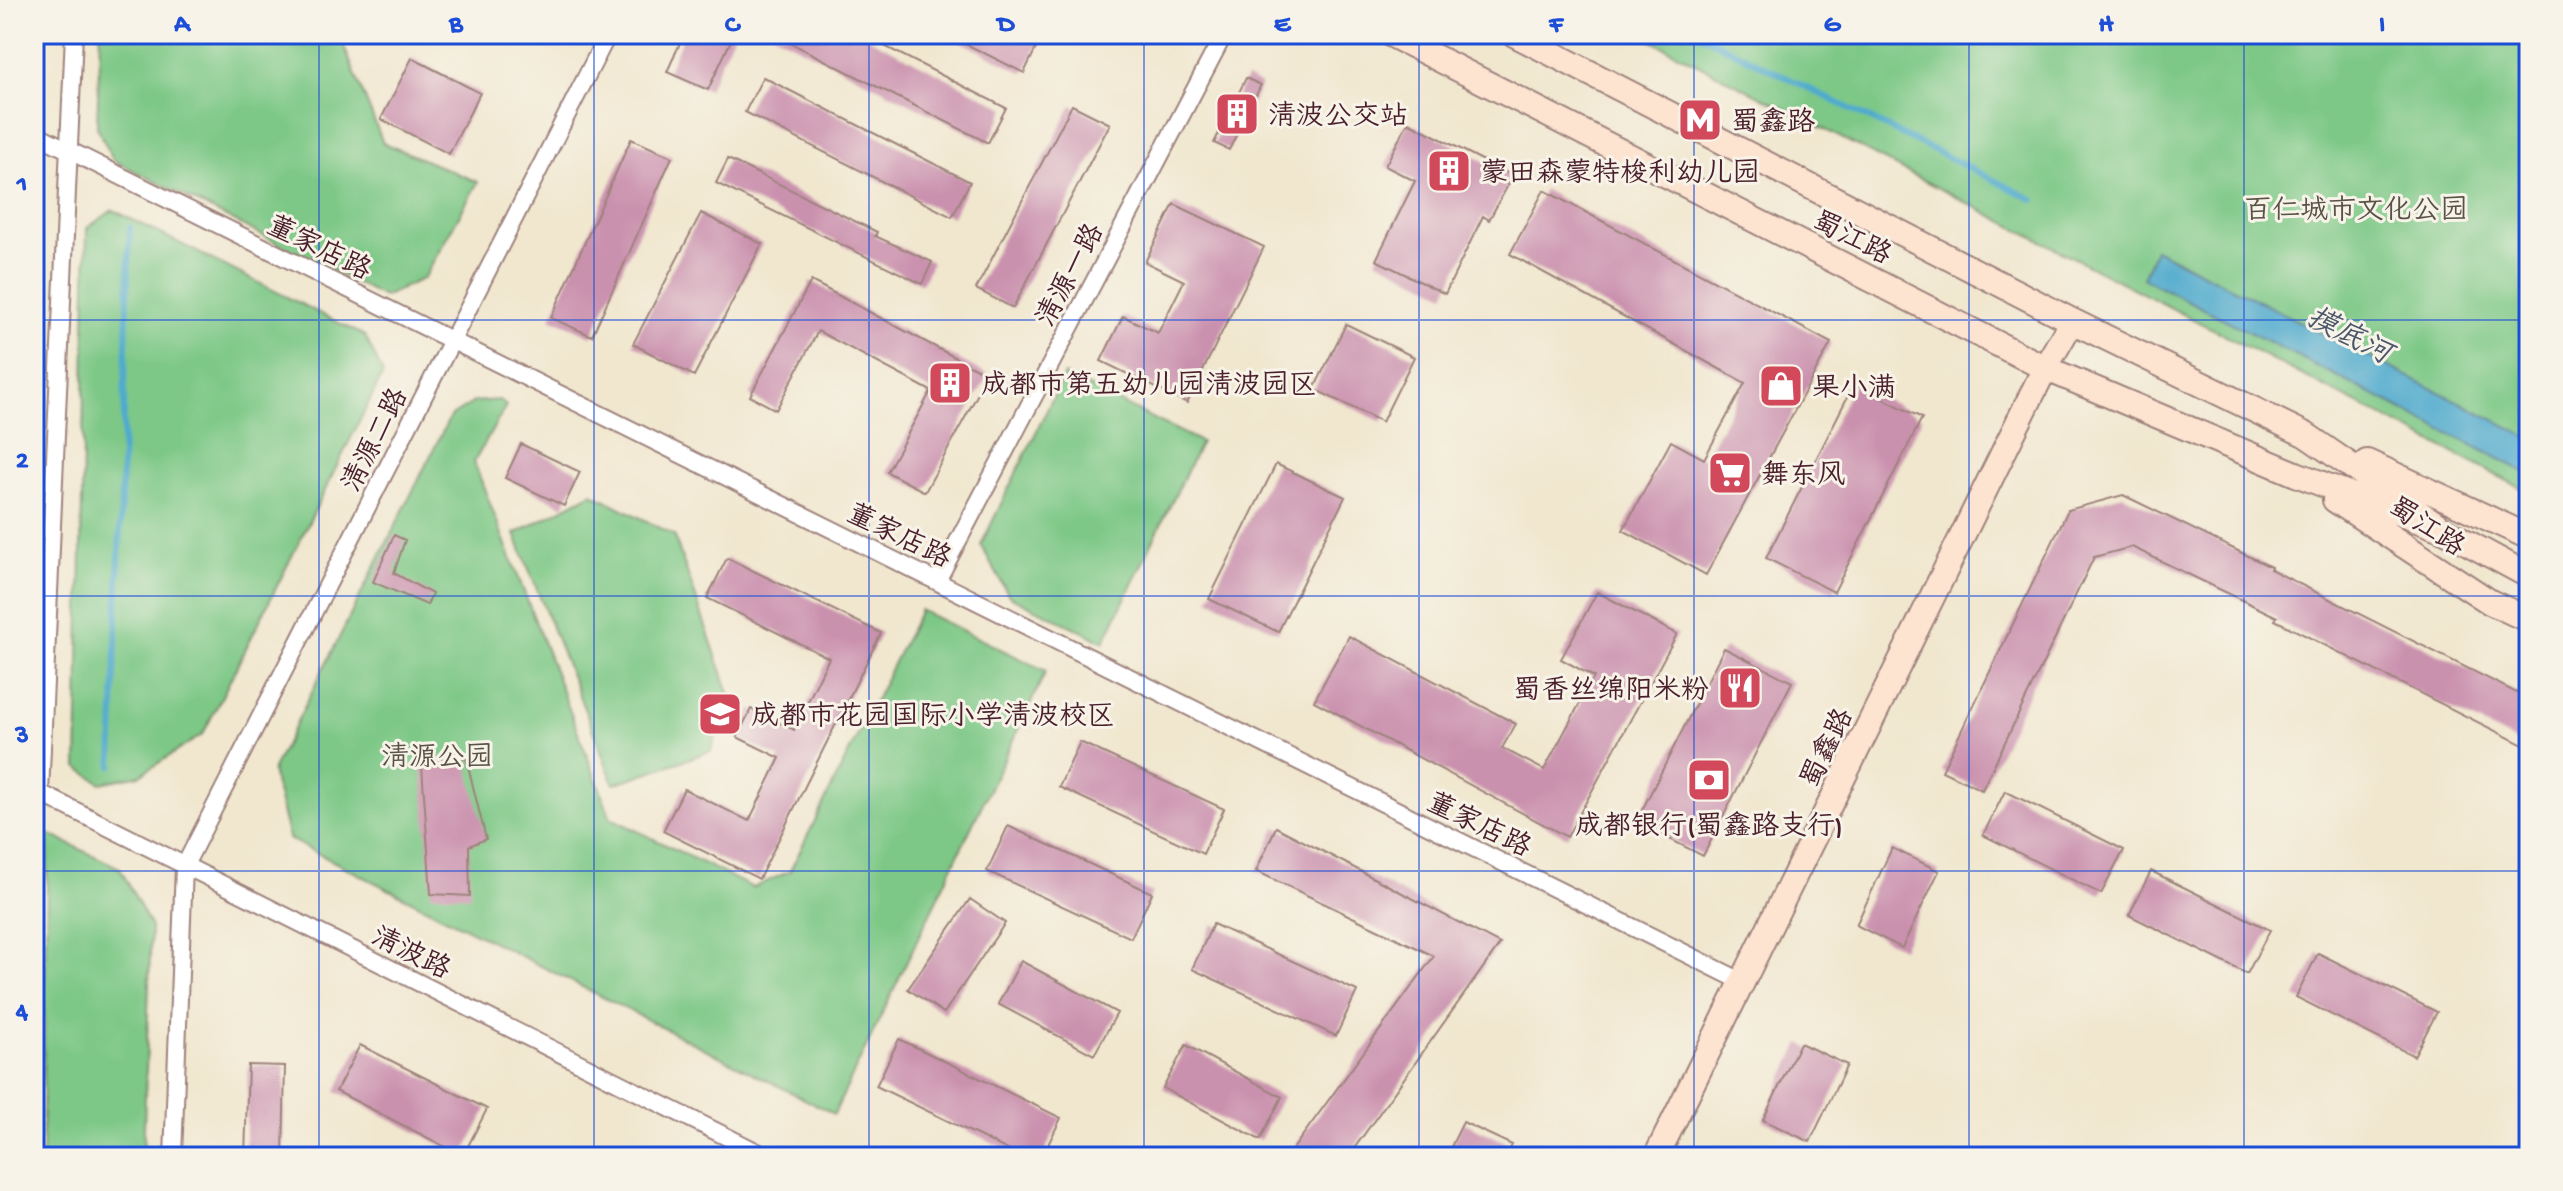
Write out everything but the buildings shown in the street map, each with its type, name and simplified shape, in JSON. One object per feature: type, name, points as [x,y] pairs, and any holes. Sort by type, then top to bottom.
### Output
[{"type":"street","points":[[37,792],[74,34]]},
{"type":"street","name":"清源二路","points":[[184,867],[608,34]]},
{"type":"street","name":"清源一路","points":[[937,581],[1224,34]]},
{"type":"street","name":"蜀江路","points":[[1390,34],[2045,368],[2296,474],[2446,531]]},
{"type":"street","name":"蜀江路","points":[[1514,34],[2072,321],[2306,435],[2529,537]]},
{"type":"street","name":"董家店路","points":[[34,133],[1743,982]]},
{"type":"street","name":"蜀鑫路","points":[[1656,1157],[2045,368],[2072,321]]},
{"type":"street","name":"蜀江路","points":[[2306,435],[2446,531],[2529,576]]},
{"type":"street","name":"蜀江路","points":[[2296,474],[2490,602],[2529,620]]},
{"type":"street","name":"清波路","points":[[37,792],[767,1157]]},
{"type":"street","points":[[173,1157],[184,867]]},
{"type":"green space","points":[[100,34],[339,34],[383,143],[478,182],[424,278],[384,297],[113,160],[97,127]]},
{"type":"green space","name":"百仁城市文化公园","points":[[1639,34],[2529,34],[2529,492]]},
{"type":"green space","points":[[113,210],[365,336],[383,374],[203,734],[140,775],[101,783],[77,767],[87,228]]},
{"type":"green space","points":[[1064,375],[1201,442],[1104,642],[1009,596],[981,545]]},
{"type":"green space","name":"清源公园","points":[[499,400],[506,406],[474,462],[611,818],[753,888],[790,871],[920,610],[1046,671],[834,1114],[289,839],[272,771],[450,417],[474,402]]},
{"type":"green space","points":[[592,493],[674,535],[729,693],[711,751],[614,784],[515,534]]},
{"type":"green space","points":[[48,834],[120,868],[151,927],[143,1157],[42,1157]]},
{"type":"water","points":[[2155,249],[2529,437],[2529,474],[2143,278]]},
{"type":"waterway","name":"摸底河","points":[[1699,34],[2034,200]]},
{"type":"waterway","points":[[112,766],[130,227]]},
{"type":"place","name":"清波公交站","points":[[1237,114]]},
{"type":"place","name":"蜀鑫路","points":[[1700,120]]},
{"type":"place","name":"蒙田森蒙特梭利幼儿园","points":[[1449,171]]},
{"type":"place","name":"成都市第五幼儿园清波园区","points":[[950,383]]},
{"type":"place","name":"果小满","points":[[1781,386]]},
{"type":"place","name":"舞东风","points":[[1730,473]]},
{"type":"place","name":"蜀香丝绵阳米粉","points":[[1740,688]]},
{"type":"place","name":"成都市花园国际小学清波校区","points":[[720,714]]},
{"type":"place","name":"成都银行(蜀鑫路支行)","points":[[1709,780]]}]
